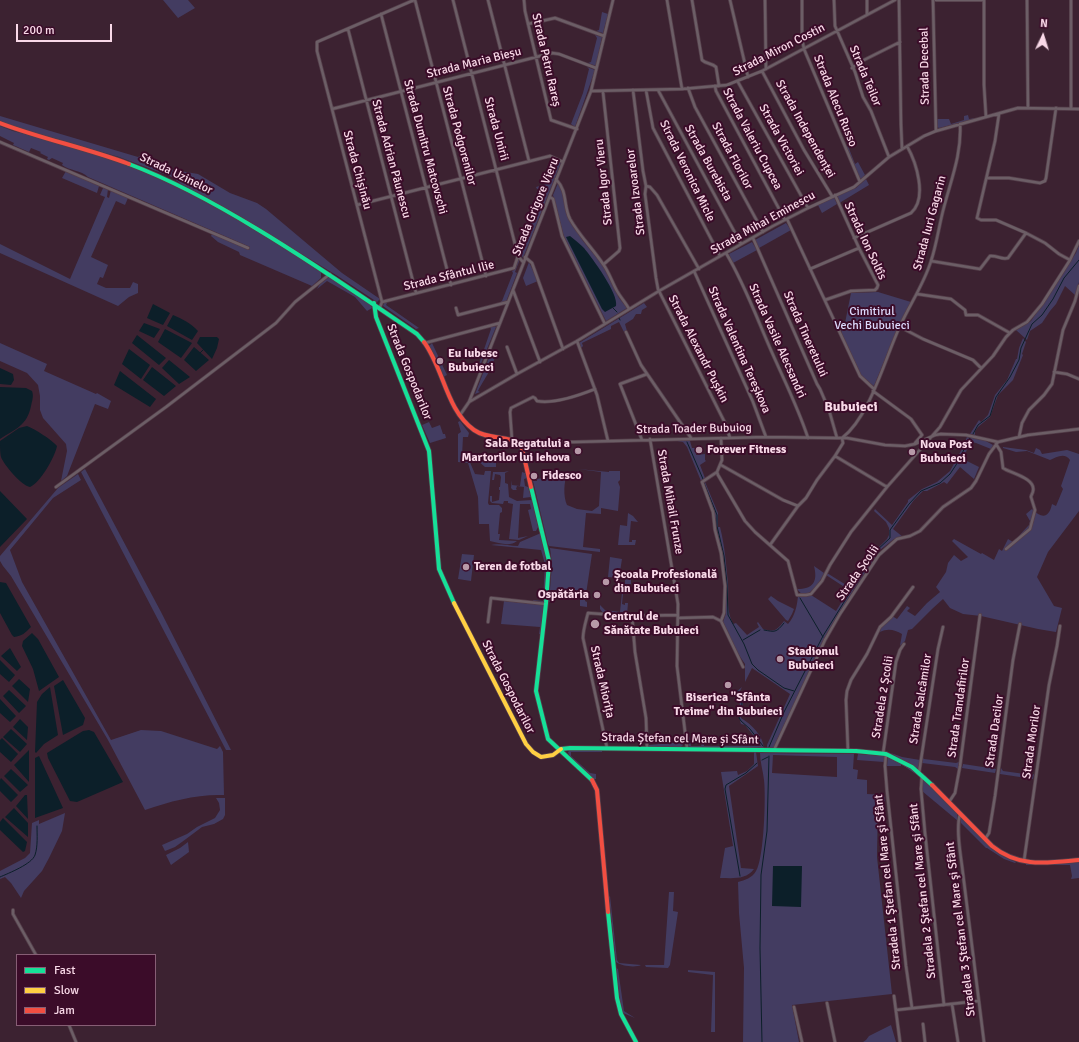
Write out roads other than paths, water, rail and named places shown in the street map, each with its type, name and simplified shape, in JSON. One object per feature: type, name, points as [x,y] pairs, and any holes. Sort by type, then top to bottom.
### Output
[{"type":"street","points":[[348,29],[415,0]]},
{"type":"street","name":"Strada Podgorenilor","points":[[415,0],[486,276]]},
{"type":"street","name":"Strada Unirii","points":[[453,0],[518,256],[523,262]]},
{"type":"street","points":[[488,0],[529,161]]},
{"type":"street","name":"Strada Petru Rareș","points":[[524,0],[528,24],[551,120],[576,129]]},
{"type":"street","name":"Strada Grigore Vieru","points":[[460,415],[469,402],[591,91],[613,0]]},
{"type":"street","points":[[667,0],[682,88]]},
{"type":"street","points":[[692,0],[702,60],[713,64],[716,67],[719,86]]},
{"type":"street","points":[[730,0],[748,77]]},
{"type":"street","name":"Strada Independenței","points":[[765,0],[766,69]]},
{"type":"street","name":"Strada Alecu Russo","points":[[802,0],[802,39],[804,48],[860,182]]},
{"type":"street","name":"Strada Teilor","points":[[834,0],[834,21],[836,31],[863,97],[871,111],[889,157]]},
{"type":"street","points":[[866,0],[867,14]]},
{"type":"street","name":"Strada Miron Costin","points":[[591,91],[658,90],[719,86],[738,82],[766,69],[895,0]]},
{"type":"street","points":[[899,0],[902,148]]},
{"type":"street","name":"Strada Decebal","points":[[933,0],[936,131]]},
{"type":"street","points":[[936,0],[983,0],[984,86],[986,117]]},
{"type":"street","points":[[1027,0],[1028,108]]},
{"type":"street","points":[[1071,0],[1071,109]]},
{"type":"street","name":"Strada Dumitru Matcovschi","points":[[381,14],[451,284]]},
{"type":"street","points":[[528,24],[555,18],[604,36]]},
{"type":"street","name":"Strada Chișinău","points":[[348,29],[317,42],[316,50],[382,302]]},
{"type":"street","name":"Strada Adrian Păunescu","points":[[348,29],[416,293]]},
{"type":"street","points":[[852,68],[860,62],[900,42]]},
{"type":"street","name":"Strada Maria Bieșu","points":[[332,109],[504,64],[555,53],[596,68]]},
{"type":"street","name":"Strada Independenței","points":[[762,71],[804,150],[833,195]]},
{"type":"street","name":"Strada Victoriei","points":[[738,82],[808,208]]},
{"type":"street","name":"Strada Valeriu Cupcea","points":[[715,86],[716,91],[730,118],[786,220],[861,377],[873,390],[916,425],[922,435],[915,444]]},
{"type":"street","name":"Strada Florilor","points":[[688,88],[695,107],[763,232]]},
{"type":"street","name":"Strada Izvoarelor","points":[[633,90],[646,186],[646,202],[656,278],[659,290]]},
{"type":"street","name":"Strada Veronica Micle","points":[[646,90],[653,128],[720,256]]},
{"type":"street","name":"Strada Burebista","points":[[658,90],[742,244]]},
{"type":"street","name":"Strada Igor Vieru","points":[[603,92],[620,248],[619,251],[604,264]]},
{"type":"street","name":"Strada Mihai Eminescu","points":[[469,402],[606,324],[659,290],[808,208],[833,195],[850,189],[902,148],[936,131],[1018,108],[1079,109]]},
{"type":"street","points":[[988,178],[1010,178],[1043,183],[1046,178],[1056,108]]},
{"type":"street","points":[[999,114],[988,178],[977,218],[981,220],[996,220],[1026,233],[1045,243],[1070,260]]},
{"type":"street","name":"Strada Uzinelor","points":[[0,123],[27,133],[49,138],[115,158],[159,175],[227,211],[330,274],[374,303]]},
{"type":"street","name":"Strada Iuri Gagarin","points":[[770,545],[798,506],[806,498],[835,456],[843,443],[842,438],[853,428],[860,418],[900,327],[917,294],[931,261],[957,156],[960,124]]},
{"type":"street","points":[[0,142],[248,248]]},
{"type":"street","points":[[854,238],[911,213],[915,209],[919,198],[919,181],[914,159],[907,146]]},
{"type":"street","points":[[357,205],[550,156],[563,162]]},
{"type":"street","points":[[556,179],[564,190],[567,211],[570,219],[604,264],[621,298],[629,309]]},
{"type":"street","points":[[646,186],[650,187],[657,195],[699,269]]},
{"type":"street","name":"Strada Ion Soltîs","points":[[825,300],[850,291],[869,291],[877,288],[878,285],[833,195]]},
{"type":"street","points":[[550,197],[553,199],[562,236],[606,324]]},
{"type":"street","points":[[931,261],[980,269],[990,256],[993,255],[1008,258],[1026,233]]},
{"type":"street","name":"Strada Tineretului","points":[[753,238],[824,397],[837,438]]},
{"type":"street","points":[[717,472],[754,532],[788,561],[797,595],[811,594],[822,581],[830,565],[852,532],[887,487],[944,421],[961,390],[993,356],[1006,337],[1032,318],[1070,260],[1079,241]]},
{"type":"street","points":[[810,269],[859,248]]},
{"type":"street","name":"Strada Vasile Alecsandri","points":[[726,253],[756,314],[802,419],[808,438]]},
{"type":"street","name":"Strada Sfântul Ilie","points":[[382,302],[514,268],[518,256]]},
{"type":"street","points":[[525,257],[532,263],[563,349]]},
{"type":"street","name":"Strada Valentina Tereșkova","points":[[694,271],[753,402],[766,437]]},
{"type":"street","points":[[56,487],[166,407],[276,323],[295,302],[330,274]]},
{"type":"street","points":[[1019,437],[1022,423],[1029,410],[1049,389],[1063,330],[1076,301],[1079,286]]},
{"type":"street","points":[[513,289],[540,362]]},
{"type":"street","name":"Strada Alexandr Pușkin","points":[[659,290],[725,423],[730,438]]},
{"type":"street","points":[[917,294],[951,300],[965,310],[967,316],[978,315],[1010,333]]},
{"type":"street","points":[[380,307],[382,302]]},
{"type":"street","points":[[456,308],[458,315],[508,302]]},
{"type":"street","name":"Strada Toader Bubuiog","points":[[374,303],[413,330],[425,343],[460,415],[469,426],[476,432],[487,436],[518,442],[766,437],[842,438],[886,445],[905,446],[915,444],[941,434],[966,435],[997,443],[1019,437],[1079,429]]},
{"type":"street","name":"Strada Gospodarilor","points":[[374,303],[376,317],[429,451],[436,545],[438,562],[442,576],[455,605],[526,744],[533,752],[541,757],[553,755],[561,749]]},
{"type":"street","points":[[425,343],[500,322]]},
{"type":"street","points":[[900,327],[923,339],[973,360],[982,368]]},
{"type":"street","points":[[626,332],[634,352],[647,374],[691,438]]},
{"type":"street","points":[[576,341],[595,389],[602,411],[608,441]]},
{"type":"street","points":[[507,347],[517,374]]},
{"type":"street","points":[[1054,372],[1079,379]]},
{"type":"street","name":"Strada Mihail Frunze","points":[[642,440],[620,384],[647,374]]},
{"type":"street","points":[[512,440],[511,408],[533,397],[537,401],[549,401],[578,396],[595,389]]},
{"type":"street","points":[[721,438],[721,465],[717,472],[702,482],[713,512],[715,530],[721,553],[725,586],[724,613],[721,621]]},
{"type":"street","name":"Strada Mihail Frunze","points":[[650,439],[677,598],[677,666],[687,748]]},
{"type":"street","points":[[518,442],[522,447],[548,558],[549,568],[536,695],[547,736],[551,742],[561,749],[592,780],[597,790],[603,866],[617,998],[621,1014],[636,1042]]},
{"type":"street","points":[[997,443],[1001,452],[1003,468],[1024,478],[1034,490],[1031,497],[1035,510],[1030,529],[1006,549]]},
{"type":"street","name":"Strada Școlii","points":[[774,751],[825,640],[878,555],[897,539],[910,536],[920,530],[943,507],[971,488],[989,454],[997,443]]},
{"type":"street","points":[[835,456],[887,487]]},
{"type":"street","points":[[721,465],[783,500],[798,506]]},
{"type":"street","points":[[848,751],[846,700],[847,691],[851,680],[867,654],[880,628],[891,617],[913,587]]},
{"type":"street","points":[[488,622],[491,598],[546,604]]},
{"type":"street","name":"Strada Miorița","points":[[607,748],[583,634],[588,612],[630,616]]},
{"type":"street","name":"Strada Trandafirilor","points":[[949,802],[955,793],[960,766],[980,615]]},
{"type":"street","points":[[647,748],[645,710],[630,616],[712,617],[721,621],[743,667]]},
{"type":"street","name":"Strada Dacilor","points":[[985,839],[989,833],[994,803],[1013,660],[1020,624]]},
{"type":"street","name":"Strada Morilor","points":[[1024,862],[1049,685],[1060,626]]},
{"type":"street","name":"Strada Salcâmilor","points":[[920,774],[938,649],[943,627]]},
{"type":"street","name":"Stradela 2 Școlii","points":[[884,754],[896,662],[900,650],[904,644]]},
{"type":"street","name":"Strada Ștefan cel Mare și Sfânt","points":[[561,749],[687,748],[774,751],[848,751],[884,754],[901,761],[920,774],[996,850],[1004,855],[1024,862],[1079,860]]},
{"type":"street","name":"Stradela 1 Ştefan cel Mare şi Sfânt","points":[[884,754],[906,966],[912,1008]]},
{"type":"street","name":"Stradela 2 Ştefan cel Mare şi Sfânt","points":[[920,774],[924,833],[944,1005]]},
{"type":"street","name":"Stradela 3 Ştefan cel Mare şi Sfânt","points":[[960,813],[959,841],[984,1042]]},
{"type":"street","points":[[13,910],[13,914],[35,954]]},
{"type":"street","points":[[894,996],[900,1042]]},
{"type":"street","points":[[896,1010],[978,1001]]},
{"type":"street","points":[[827,1003],[834,1042]]},
{"type":"street","points":[[952,1004],[958,1042]]},
{"type":"street","points":[[794,1007],[802,1042]]},
{"type":"street","points":[[923,1024],[925,1042]]},
{"type":"street","points":[[68,1026],[76,1042]]},
{"type":"water","points":[[570,236],[584,248],[598,268],[613,293],[616,300],[616,306],[605,312],[602,309],[566,237]]},
{"type":"water","points":[[153,304],[170,313],[163,325],[147,318]]},
{"type":"water","points":[[173,315],[189,323],[198,331],[192,340],[167,326]]},
{"type":"water","points":[[144,323],[160,329],[154,338],[139,331]]},
{"type":"water","points":[[165,329],[192,343],[181,358],[158,342]]},
{"type":"water","points":[[137,335],[166,358],[159,365],[132,343]]},
{"type":"water","points":[[200,337],[217,337],[219,339],[212,359],[197,343]]},
{"type":"water","points":[[194,347],[209,360],[196,371],[184,360]]},
{"type":"water","points":[[129,349],[150,365],[141,379],[122,364]]},
{"type":"water","points":[[169,360],[190,377],[179,384],[162,368]]},
{"type":"water","points":[[152,367],[176,386],[164,396],[143,380]]},
{"type":"water","points":[[0,368],[13,374],[14,380],[11,385],[0,384]]},
{"type":"water","points":[[120,371],[156,399],[150,407],[114,385]]},
{"type":"water","points":[[0,387],[26,388],[32,391],[33,395],[27,418],[20,426],[0,439]]},
{"type":"water","points":[[27,426],[43,435],[57,446],[56,451],[46,469],[34,485],[30,487],[18,479],[9,470],[1,457],[0,449],[0,441],[19,428]]},
{"type":"water","points":[[0,491],[27,519],[0,547]]},
{"type":"water","points":[[0,582],[6,583],[31,627],[19,636],[14,637],[12,635],[0,613]]},
{"type":"water","points":[[32,633],[38,639],[59,677],[39,691],[33,669],[22,646],[23,641]]},
{"type":"water","points":[[10,648],[21,667],[17,671],[1,656]]},
{"type":"water","points":[[0,660],[15,675],[9,682],[0,674]]},
{"type":"water","points":[[19,679],[30,689],[28,702],[12,686]]},
{"type":"water","points":[[63,680],[85,718],[83,725],[63,735],[54,686]]},
{"type":"water","points":[[50,687],[58,735],[44,744],[36,753],[37,702],[42,694]]},
{"type":"water","points":[[9,690],[26,706],[19,713],[3,696]]},
{"type":"water","points":[[0,699],[16,716],[10,722],[0,713]]},
{"type":"water","points":[[20,719],[28,727],[27,740],[13,727]]},
{"type":"water","points":[[11,729],[27,744],[20,752],[3,737]]},
{"type":"water","points":[[89,730],[94,732],[123,782],[77,802],[70,801],[48,758],[47,753],[83,731]]},
{"type":"water","points":[[2,738],[18,754],[11,762],[0,752],[0,740]]},
{"type":"water","points":[[29,750],[29,782],[14,765]]},
{"type":"water","points":[[39,756],[63,808],[35,818],[35,758]]},
{"type":"water","points":[[11,769],[28,785],[20,792],[4,776]]},
{"type":"water","points":[[1,778],[18,795],[11,802],[0,791]]},
{"type":"water","points":[[25,795],[27,795],[28,819],[16,806]]},
{"type":"water","points":[[14,808],[28,823],[28,837],[5,817]]},
{"type":"water","points":[[3,818],[27,842],[25,851],[23,852],[0,830],[0,822]]},
{"type":"water","points":[[773,866],[802,866],[801,907],[772,906]]},
{"type":"waterway","points":[[973,434],[978,425],[990,416],[996,397],[1010,377],[1019,360],[1021,348],[1032,324],[1042,315],[1053,299],[1064,278],[1079,260]]},
{"type":"waterway","points":[[613,308],[617,312]]},
{"type":"waterway","points":[[200,353],[203,350]]},
{"type":"waterway","points":[[769,747],[784,712],[823,636],[875,552],[890,538],[890,530],[909,504],[921,491],[940,483],[950,474],[970,438]]},
{"type":"waterway","points":[[687,442],[703,479]]},
{"type":"waterway","points":[[704,483],[717,515],[717,526],[724,556],[728,615],[744,644],[752,664],[784,688],[794,691]]},
{"type":"waterway","points":[[800,598],[823,637]]},
{"type":"waterway","points":[[764,630],[775,631],[784,623]]},
{"type":"waterway","points":[[743,640],[760,630]]},
{"type":"waterway","points":[[738,691],[742,704],[739,718],[763,746]]},
{"type":"waterway","points":[[762,1042],[760,948],[761,875],[767,831],[769,756]]},
{"type":"waterway","points":[[762,760],[768,757]]},
{"type":"waterway","points":[[740,876],[725,789],[726,785],[746,773],[757,763]]},
{"type":"waterway","points":[[0,877],[20,868],[30,862],[33,858],[37,848],[37,826]]},
{"type":"place","name":"Eu Iubesc Bubuieci","points":[[440,361]]},
{"type":"place","name":"Forever Fitness","points":[[699,450]]},
{"type":"place","name":"Sala Regatului a Martorilor lui Iehova","points":[[578,451]]},
{"type":"place","name":"Nova Post Bubuieci","points":[[912,452]]},
{"type":"place","name":"Fidesco","points":[[534,476]]},
{"type":"place","name":"Teren de fotbal","points":[[466,567]]},
{"type":"place","name":"Școala Profesională din Bubuieci","points":[[606,582]]},
{"type":"place","name":"Ospătăria","points":[[597,595]]},
{"type":"place","name":"Centrul de Sănătate Bubuieci","points":[[595,624]]},
{"type":"place","name":"Stadionul Bubuieci","points":[[780,659]]},
{"type":"place","name":"Biserica \"Sfânta Treime\" din Bubuieci","points":[[728,685]]},
{"type":"district","name":"Bubuieci","points":[[851,407]]},
{"type":"park label","name":"Cimitirul Vechi Bubuieci","points":[[872,319]]}]
